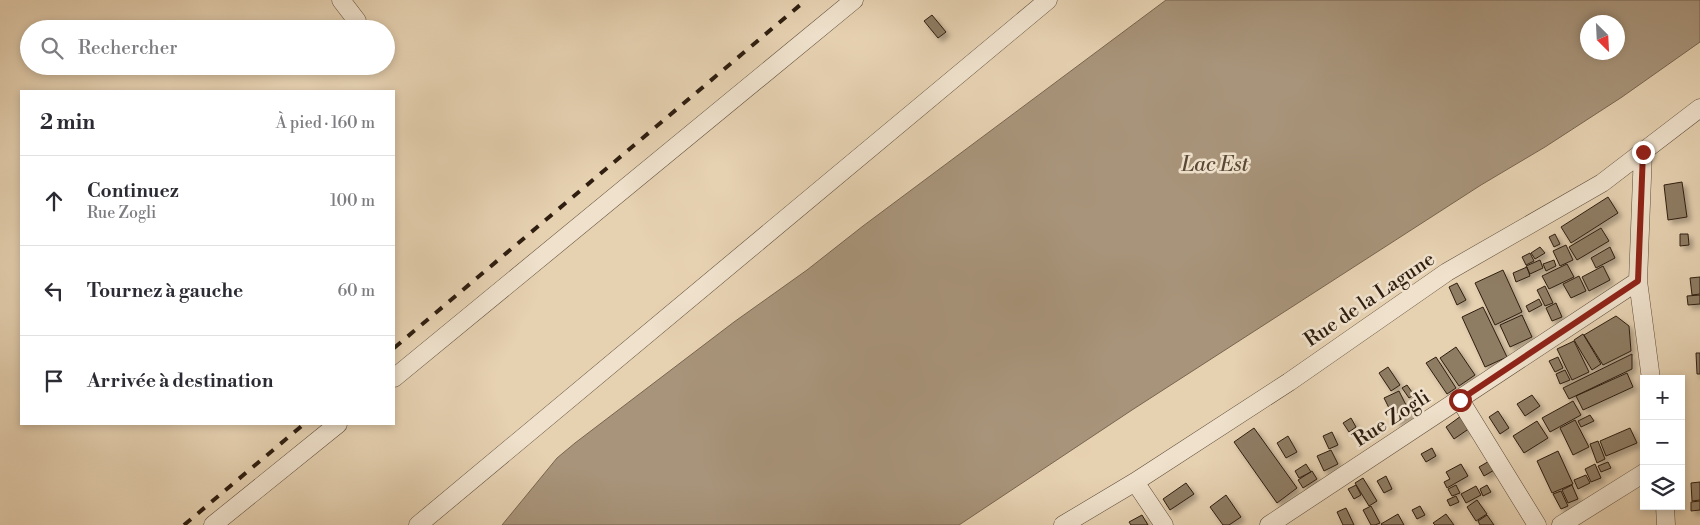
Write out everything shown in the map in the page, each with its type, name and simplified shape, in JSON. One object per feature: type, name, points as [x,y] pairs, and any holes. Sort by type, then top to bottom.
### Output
[{"type":"street","points":[[340,0],[356,20]]},
{"type":"street","points":[[395,377],[854,0]]},
{"type":"street","points":[[418,525],[1048,0]]},
{"type":"street","name":"Rue de la Lagune","points":[[1063,525],[1135,482],[1289,382],[1447,272],[1602,183],[1700,108]]},
{"type":"street","points":[[1643,152],[1638,281],[1650,375]]},
{"type":"street","name":"Rue Zogli","points":[[1269,525],[1638,281]]},
{"type":"street","points":[[1460,400],[1537,525]]},
{"type":"street","points":[[213,525],[337,425]]},
{"type":"street","points":[[1561,525],[1640,476]]},
{"type":"street","points":[[1135,482],[1164,525]]},
{"type":"street","points":[[1665,510],[1666,525]]},
{"type":"water","name":"Lac Est","points":[[1166,0],[1700,0],[1700,42],[1622,97],[1545,147],[1481,185],[1132,410],[959,525],[502,525],[557,458],[734,322],[807,270],[863,226]]},
{"type":"building","points":[[932,15],[946,32],[938,38],[924,21]]},
{"type":"building","points":[[1682,182],[1687,217],[1668,220],[1664,185]]},
{"type":"building","points":[[1608,197],[1618,213],[1571,243],[1561,227]]},
{"type":"building","points":[[1601,228],[1609,241],[1577,260],[1569,247]]},
{"type":"building","points":[[1555,234],[1560,244],[1554,247],[1549,237]]},
{"type":"building","points":[[1680,234],[1688,234],[1689,245],[1680,246]]},
{"type":"building","points":[[1566,245],[1573,260],[1560,266],[1553,251]]},
{"type":"building","points":[[1540,247],[1545,253],[1535,259],[1531,253]]},
{"type":"building","points":[[1610,247],[1615,258],[1596,268],[1591,258]]},
{"type":"building","points":[[1530,253],[1534,261],[1526,265],[1522,257]]},
{"type":"building","points":[[1540,260],[1543,268],[1530,274],[1526,266]]},
{"type":"building","points":[[1554,260],[1556,266],[1546,271],[1543,264]]},
{"type":"building","points":[[1567,264],[1574,277],[1549,289],[1542,276]]},
{"type":"building","points":[[1603,266],[1610,280],[1589,291],[1582,277]]},
{"type":"building","points":[[1527,267],[1530,276],[1516,282],[1513,273]]},
{"type":"building","points":[[1503,270],[1522,312],[1495,325],[1475,283]]},
{"type":"building","points":[[1579,276],[1586,291],[1571,298],[1563,284]]},
{"type":"building","points":[[1700,277],[1700,294],[1692,295],[1690,278]]},
{"type":"building","points":[[1457,283],[1466,300],[1457,305],[1449,287]]},
{"type":"building","points":[[1545,286],[1553,303],[1545,306],[1537,290]]},
{"type":"building","points":[[1700,295],[1700,304],[1688,305],[1687,296]]},
{"type":"building","points":[[1539,299],[1542,305],[1529,312],[1526,306]]},
{"type":"building","points":[[1556,303],[1562,317],[1552,321],[1546,308]]},
{"type":"building","points":[[1483,307],[1507,357],[1485,367],[1462,317]]},
{"type":"building","points":[[1522,315],[1532,337],[1510,347],[1500,325]]},
{"type":"building","points":[[1616,316],[1629,326],[1631,351],[1603,365],[1584,335]]},
{"type":"building","points":[[1583,334],[1601,364],[1592,370],[1574,340]]},
{"type":"building","points":[[1574,341],[1589,372],[1572,380],[1557,349]]},
{"type":"building","points":[[1456,347],[1475,375],[1459,386],[1440,358]]},
{"type":"building","points":[[1696,353],[1700,353],[1700,374],[1697,374]]},
{"type":"building","points":[[1632,354],[1632,369],[1569,399],[1563,388]]},
{"type":"building","points":[[1436,357],[1456,388],[1447,394],[1426,363]]},
{"type":"building","points":[[1558,357],[1563,368],[1555,372],[1549,361]]},
{"type":"building","points":[[1388,367],[1400,385],[1391,391],[1379,373]]},
{"type":"building","points":[[1565,370],[1570,380],[1560,384],[1556,374]]},
{"type":"building","points":[[1627,373],[1633,387],[1583,410],[1576,396]]},
{"type":"building","points":[[1407,385],[1414,395],[1409,398],[1402,388]]},
{"type":"building","points":[[1399,391],[1411,415],[1396,422],[1384,398]]},
{"type":"building","points":[[1532,395],[1540,406],[1525,416],[1517,404]]},
{"type":"building","points":[[1573,401],[1581,415],[1550,432],[1542,418]]},
{"type":"building","points":[[1498,411],[1509,428],[1500,434],[1489,417]]},
{"type":"building","points":[[1590,415],[1594,421],[1581,427],[1578,421]]},
{"type":"building","points":[[1461,416],[1470,428],[1454,439],[1446,427]]},
{"type":"building","points":[[1351,418],[1356,427],[1349,432],[1343,423]]},
{"type":"building","points":[[1575,420],[1589,447],[1573,455],[1560,428]]},
{"type":"building","points":[[1537,421],[1548,438],[1524,453],[1513,436]]},
{"type":"building","points":[[1254,428],[1297,488],[1277,503],[1234,442]]},
{"type":"building","points":[[1630,428],[1637,443],[1606,456],[1600,441]]},
{"type":"building","points":[[1332,432],[1338,445],[1329,449],[1323,436]]},
{"type":"building","points":[[1288,436],[1297,452],[1286,458],[1277,443]]},
{"type":"building","points":[[1598,441],[1605,459],[1597,463],[1590,444]]},
{"type":"building","points":[[1432,448],[1436,456],[1426,462],[1421,454]]},
{"type":"building","points":[[1331,450],[1338,464],[1324,471],[1317,456]]},
{"type":"building","points":[[1558,451],[1573,484],[1552,493],[1537,461]]},
{"type":"building","points":[[1491,460],[1496,469],[1484,476],[1479,467]]},
{"type":"building","points":[[1608,462],[1611,468],[1601,472],[1598,466]]},
{"type":"building","points":[[1306,464],[1311,472],[1299,478],[1295,471]]},
{"type":"building","points":[[1461,464],[1468,476],[1447,488],[1444,482],[1450,479],[1446,472]]},
{"type":"building","points":[[1595,464],[1601,478],[1591,482],[1585,469]]},
{"type":"building","points":[[1312,471],[1317,479],[1303,488],[1298,480]]},
{"type":"building","points":[[1586,475],[1590,483],[1578,489],[1574,480]]},
{"type":"building","points":[[1386,476],[1392,489],[1384,493],[1377,481]]},
{"type":"building","points":[[1363,478],[1377,501],[1369,506],[1355,483]]},
{"type":"building","points":[[1700,482],[1700,500],[1692,501],[1691,483]]},
{"type":"building","points":[[1186,483],[1194,494],[1170,510],[1163,499]]},
{"type":"building","points":[[1356,485],[1361,495],[1354,499],[1348,489]]},
{"type":"building","points":[[1456,485],[1460,493],[1452,496],[1448,489]]},
{"type":"building","points":[[1487,485],[1491,492],[1483,496],[1480,489]]},
{"type":"building","points":[[1572,485],[1578,499],[1568,503],[1562,490]]},
{"type":"building","points":[[1476,486],[1481,495],[1466,503],[1461,494]]},
{"type":"building","points":[[1561,491],[1568,506],[1561,509],[1553,494]]},
{"type":"building","points":[[1226,495],[1241,517],[1229,525],[1223,525],[1210,507]]},
{"type":"building","points":[[1456,496],[1459,502],[1450,506],[1447,500]]},
{"type":"building","points":[[1477,500],[1487,514],[1476,521],[1467,507]]},
{"type":"building","points":[[1700,501],[1700,510],[1691,511],[1691,502]]},
{"type":"building","points":[[1371,506],[1380,523],[1375,525],[1371,525],[1363,510]]},
{"type":"building","points":[[1420,506],[1425,515],[1417,519],[1412,510]]},
{"type":"building","points":[[1346,508],[1354,525],[1343,525],[1337,512]]},
{"type":"building","points":[[1398,514],[1404,525],[1381,524]]},
{"type":"building","points":[[1446,514],[1454,525],[1435,525],[1433,523]]},
{"type":"building","points":[[1142,515],[1148,525],[1131,525],[1129,522]]},
{"type":"building","points":[[1487,515],[1494,525],[1480,525],[1478,521]]},
{"type":"railway","points":[[395,347],[806,0]]},
{"type":"railway","points":[[184,525],[303,425]]},
{"type":"route","points":[[1460,400],[1638,281],[1643,152]]}]
